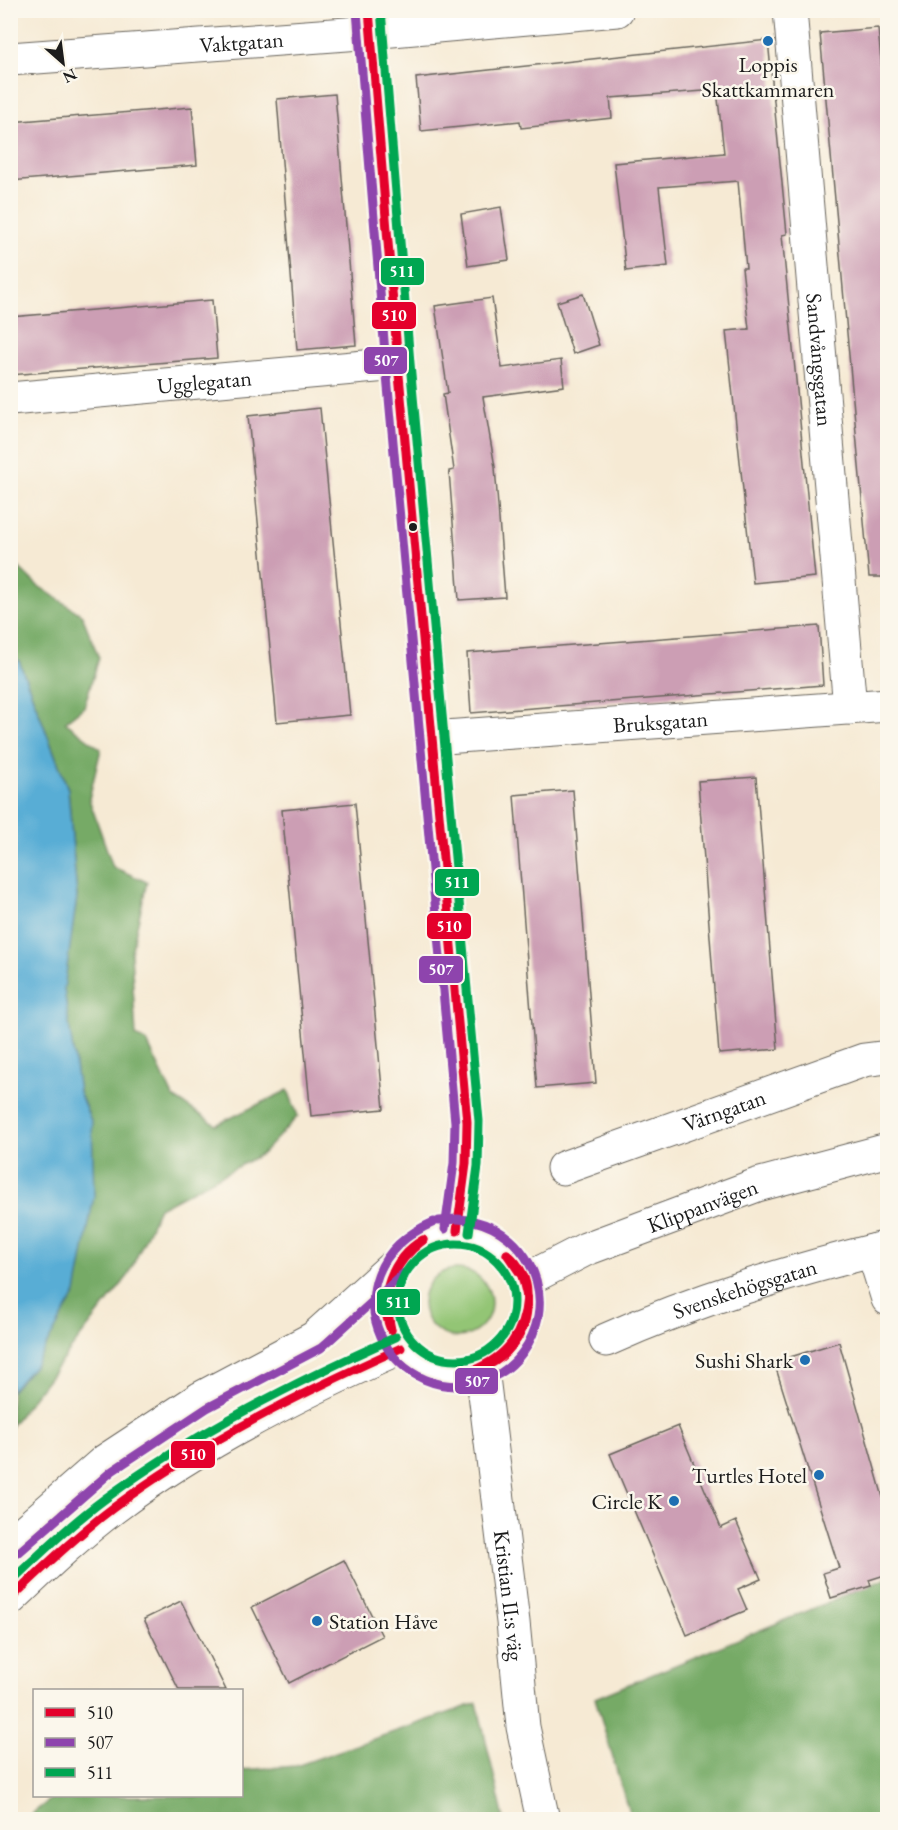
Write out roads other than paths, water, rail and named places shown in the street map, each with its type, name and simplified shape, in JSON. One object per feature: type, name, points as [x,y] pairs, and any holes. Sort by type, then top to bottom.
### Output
[{"type":"street","name":"Vaktgatan","points":[[10,59],[370,21],[617,10]]},
{"type":"street","name":"Sandvångsgatan","points":[[790,10],[850,708]]},
{"type":"street","points":[[370,21],[398,364],[467,1122],[466,1164],[457,1231]]},
{"type":"street","name":"Ugglegatan","points":[[10,399],[398,364]]},
{"type":"street","name":"Bruksgatan","points":[[431,738],[888,705]]},
{"type":"street","name":"Värngatan","points":[[563,1168],[864,1060],[888,1057]]},
{"type":"street","name":"Klippanvägen","points":[[524,1281],[586,1249],[757,1185],[888,1150]]},
{"type":"street","points":[[10,1544],[105,1461],[201,1398],[314,1338],[396,1264],[408,1250],[422,1240],[439,1233],[457,1231],[483,1237],[505,1251],[517,1264],[528,1298],[521,1333],[504,1354],[482,1369],[465,1373],[447,1373],[430,1369],[414,1360],[401,1348],[391,1332],[385,1298],[388,1280],[396,1264]]},
{"type":"street","points":[[880,1249],[888,1299]]},
{"type":"street","name":"Svenskehögsgatan","points":[[606,1340],[665,1314],[735,1290],[880,1249]]},
{"type":"street","points":[[10,1599],[113,1508],[208,1446],[334,1376],[401,1348]]},
{"type":"street","name":"Kristian II:s väg","points":[[482,1369],[512,1611],[523,1727],[543,1820]]},
{"type":"water","points":[[10,652],[19,661],[68,789],[77,897],[64,989],[79,1092],[92,1123],[94,1196],[76,1293],[35,1365],[11,1391]]},
{"type":"place","name":"Loppis Skattkammaren","points":[[768,41]]},
{"type":"place","name":"Sushi Shark","points":[[805,1360]]},
{"type":"place","name":"Turtles Hotel","points":[[819,1475]]},
{"type":"place","name":"Circle K","points":[[674,1501]]},
{"type":"place","name":"Station Håve","points":[[317,1621]]}]
